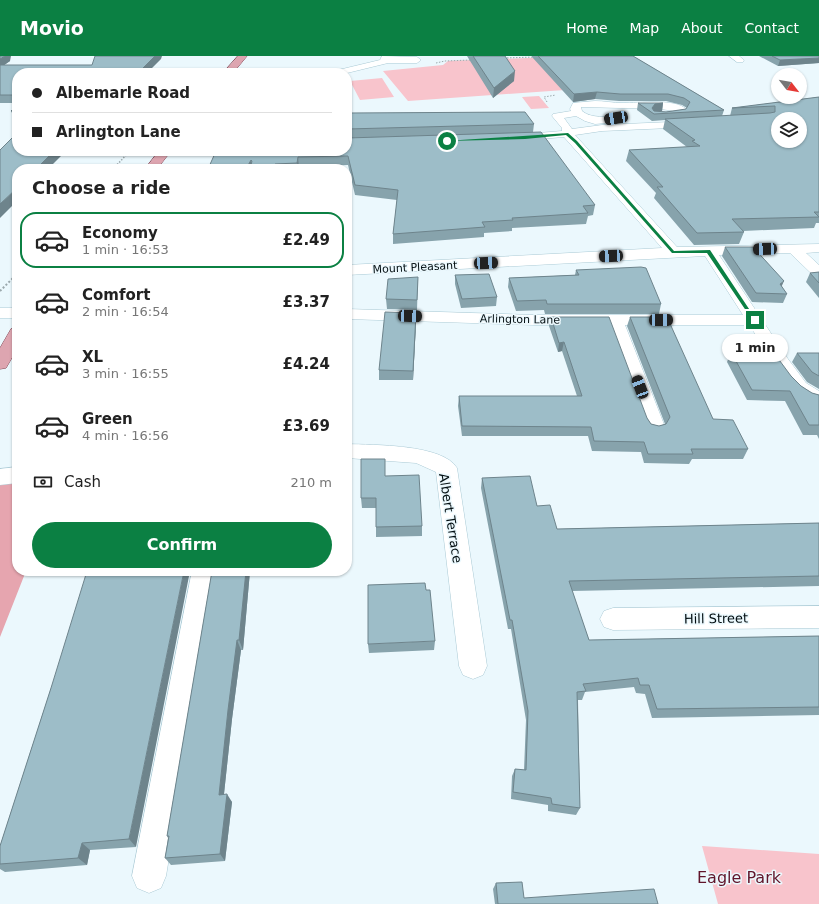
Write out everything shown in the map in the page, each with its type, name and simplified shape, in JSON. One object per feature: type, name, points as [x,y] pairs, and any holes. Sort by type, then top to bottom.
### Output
[{"type":"main road","points":[[231,68],[241,57]]},
{"type":"main road","points":[[155,164],[161,156]]},
{"type":"main road","points":[[0,347],[12,336]]},
{"type":"main road","points":[[0,364],[12,341]]},
{"type":"street","points":[[352,70],[384,62],[384,57],[417,60]]},
{"type":"street","points":[[557,116],[578,113],[591,121],[640,114],[672,115],[680,113],[682,110],[660,106],[622,106],[588,103],[576,105],[575,109],[578,113]]},
{"type":"street","points":[[557,116],[567,128],[567,134],[576,142],[673,252]]},
{"type":"street","points":[[501,139],[567,134],[583,136],[635,128],[704,123]]},
{"type":"street","points":[[793,248],[819,273]]},
{"type":"street","name":"Mount Pleasant","points":[[352,270],[673,252],[819,248]]},
{"type":"street","points":[[709,251],[755,320],[780,361],[799,387],[818,399]]},
{"type":"street","points":[[0,312],[12,313]]},
{"type":"street","name":"Arlington Lane","points":[[352,314],[535,320],[755,320]]},
{"type":"street","points":[[615,320],[655,427]]},
{"type":"street","name":"Albert Terrace","points":[[352,451],[419,456],[446,468],[473,666]]},
{"type":"street","points":[[0,476],[12,475]]},
{"type":"street","points":[[149,876],[203,576]]},
{"type":"street","name":"Hill Street","points":[[613,619],[819,617]]},
{"type":"path","points":[[498,58],[536,57]]},
{"type":"path","points":[[417,60],[417,64],[475,59]]},
{"type":"path","points":[[557,116],[545,117],[544,114],[554,113],[544,96],[558,95]]},
{"type":"path","points":[[118,164],[125,156]]},
{"type":"path","points":[[0,292],[12,279]]},
{"type":"green space","points":[[552,57],[579,89],[408,101],[383,71],[443,65],[448,61]]},
{"type":"green space","points":[[382,78],[394,97],[360,100],[352,85],[352,81]]},
{"type":"green space","points":[[539,96],[549,108],[531,109],[522,97]]},
{"type":"green space","name":"Eagle Park","points":[[702,846],[819,854],[819,904],[718,904]]},
{"type":"shaded area","points":[[12,483],[12,576],[24,576],[0,637],[0,484]]},
{"type":"building","points":[[95,56],[155,56],[143,68],[12,68],[12,95],[0,95],[0,65],[92,65]]},
{"type":"building","points":[[473,56],[505,56],[515,71],[494,88]]},
{"type":"building","points":[[538,56],[633,56],[724,110],[654,114],[638,103],[663,103],[655,104],[652,108],[654,111],[666,112],[686,109],[690,102],[684,98],[668,94],[620,94],[597,92],[574,94]]},
{"type":"building","points":[[772,56],[819,56],[819,58],[780,60]]},
{"type":"building","points":[[819,97],[819,212],[814,212],[819,217],[732,219],[744,232],[697,233],[657,187],[663,187],[629,150],[700,146],[692,141],[695,140],[665,119],[771,113],[771,148],[807,148],[807,112],[775,112],[775,106],[732,108],[771,103],[807,104],[807,99]]},
{"type":"building","points":[[525,112],[534,124],[352,129],[352,113]]},
{"type":"building","points":[[541,132],[595,205],[583,206],[588,213],[512,218],[513,220],[482,222],[485,227],[393,234],[398,190],[355,185],[352,173],[352,164],[350,164],[348,156],[352,156],[352,138]]},
{"type":"building","points":[[12,138],[12,156],[49,156],[41,164],[12,164],[12,193],[0,204],[0,150]]},
{"type":"building","points":[[214,156],[348,156],[298,157],[297,163],[251,164],[251,160],[249,164],[210,164]]},
{"type":"building","points":[[725,247],[753,247],[784,281],[780,284],[787,294],[756,293]]},
{"type":"building","points":[[646,268],[661,304],[547,304],[546,300],[517,301],[509,278],[579,275],[576,270]]},
{"type":"building","points":[[819,272],[819,283],[810,273]]},
{"type":"building","points":[[489,274],[497,297],[462,299],[455,275]]},
{"type":"building","points":[[418,277],[417,300],[386,299],[388,279]]},
{"type":"building","points":[[385,312],[416,313],[413,371],[379,370]]},
{"type":"building","points":[[551,317],[609,317],[647,418],[651,424],[659,426],[666,424],[670,417],[630,317],[667,317],[713,419],[733,420],[748,449],[691,449],[693,454],[648,454],[644,442],[594,441],[591,427],[462,426],[459,396],[582,396],[564,342],[559,343]]},
{"type":"building","points":[[731,352],[774,353],[791,376],[801,386],[812,393],[819,395],[819,425],[809,425],[790,391],[752,390]]},
{"type":"building","points":[[797,353],[819,353],[819,376],[812,372]]},
{"type":"building","points":[[361,459],[385,459],[385,476],[419,475],[422,526],[376,527],[376,498],[361,498]]},
{"type":"building","points":[[530,476],[537,506],[550,505],[557,529],[819,523],[819,576],[569,581],[589,640],[819,636],[819,707],[657,709],[649,685],[640,685],[638,678],[583,684],[586,691],[577,692],[580,808],[552,804],[551,798],[513,792],[515,769],[526,770],[528,711],[512,620],[510,620],[482,478]]},
{"type":"building","points":[[85,576],[183,576],[129,839],[82,843],[78,858],[0,864],[0,846]]},
{"type":"building","points":[[211,576],[245,576],[239,640],[237,640],[228,710],[219,795],[227,794],[220,854],[165,858],[169,836],[167,836]]},
{"type":"building","points":[[425,583],[426,590],[430,590],[435,641],[368,644],[368,585]]},
{"type":"building","points":[[522,882],[524,898],[654,889],[658,904],[498,904],[496,883]]},
{"type":"route","points":[[447,141],[525,138],[567,134],[576,142],[673,252],[709,251],[755,320]]}]
